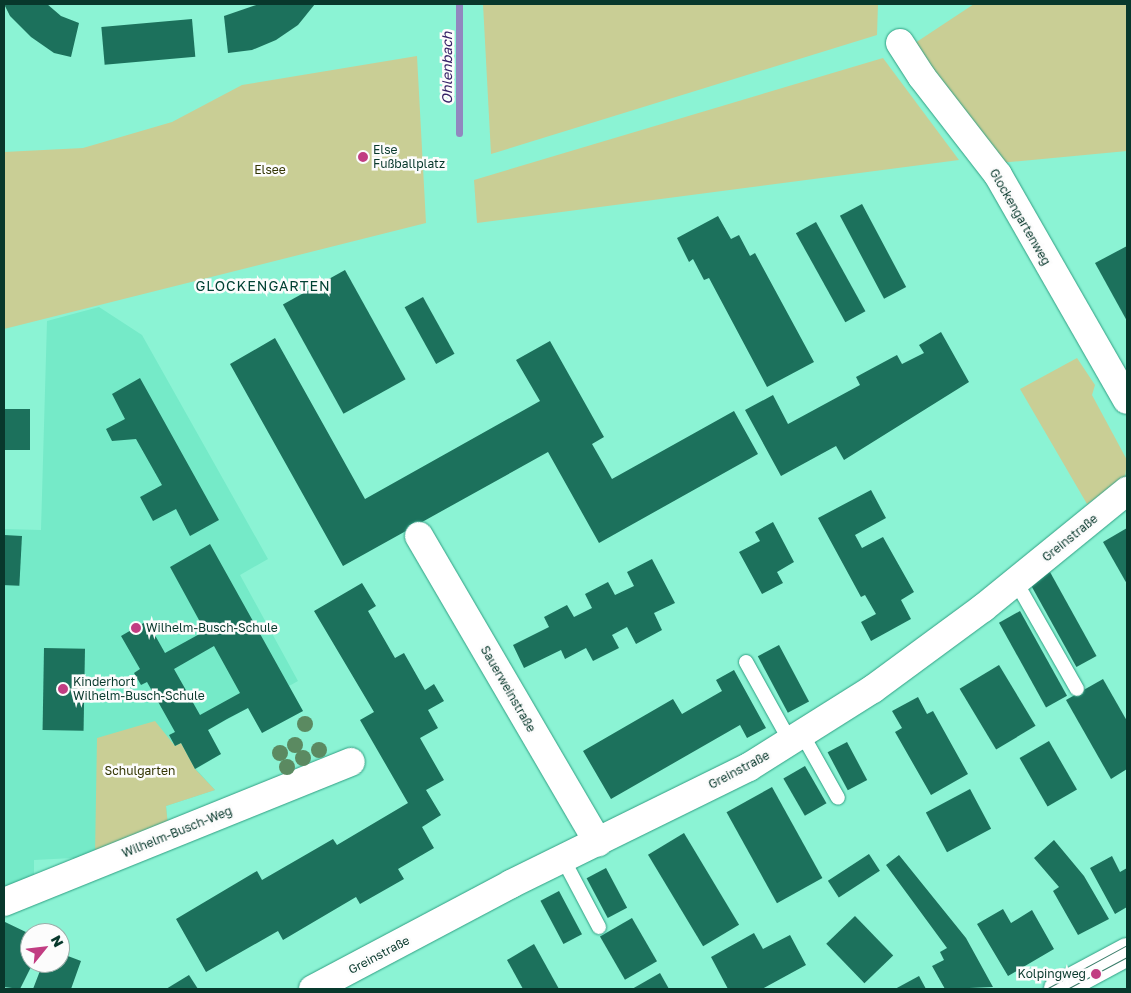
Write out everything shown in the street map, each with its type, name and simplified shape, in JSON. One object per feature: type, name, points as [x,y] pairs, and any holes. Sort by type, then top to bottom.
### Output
[{"type":"street","name":"Glockengartenweg","points":[[900,43],[922,77],[998,175],[1127,400]]},
{"type":"street","name":"Greinstraße","points":[[313,989],[563,859],[749,767],[873,689],[1016,582],[1127,491]]},
{"type":"street","name":"Sauerweinstraße","points":[[419,536],[598,842]]},
{"type":"street","name":"Wilhelm-Busch-Weg","points":[[4,902],[351,762]]},
{"type":"street","points":[[1058,989],[1127,952]]},
{"type":"lane","points":[[1016,582],[1077,689]]},
{"type":"lane","points":[[746,662],[838,798]]},
{"type":"lane","points":[[563,859],[599,927]]},
{"type":"shaded area","name":"Wilhelm-Busch-Schule","points":[[99,307],[142,335],[268,559],[240,575],[298,681],[289,686],[303,711],[262,733],[248,708],[208,730],[221,754],[196,769],[215,790],[166,806],[168,826],[75,863],[73,858],[34,860],[34,879],[4,891],[4,529],[41,530],[47,321]]},
{"type":"green space","points":[[483,4],[878,4],[877,35],[491,154]]},
{"type":"green space","points":[[974,4],[1127,4],[1127,151],[999,163],[915,43]]},
{"type":"green space","name":"Elsee","points":[[417,56],[426,223],[4,329],[4,152],[83,148],[172,122],[242,85]]},
{"type":"green space","points":[[883,58],[959,160],[477,223],[474,180]]},
{"type":"green space","points":[[1077,358],[1095,385],[1092,395],[1127,460],[1125,478],[1087,504],[1020,389]]},
{"type":"green space","name":"Schulgarten","points":[[155,721],[175,746],[181,743],[195,769],[215,790],[166,806],[168,826],[95,855],[97,738]]},
{"type":"building","points":[[4,4],[47,4],[61,16],[79,23],[71,57],[54,53],[31,37],[10,16]]},
{"type":"building","points":[[259,4],[315,4],[298,25],[276,40],[252,50],[228,53],[224,16]]},
{"type":"building","points":[[192,19],[195,57],[105,65],[101,27]]},
{"type":"building","points":[[862,204],[906,287],[884,299],[840,216]]},
{"type":"building","points":[[718,216],[731,239],[739,235],[750,256],[755,253],[814,362],[767,387],[709,278],[704,280],[693,259],[689,262],[677,238]]},
{"type":"building","points":[[816,222],[865,311],[845,322],[796,233]]},
{"type":"building","points":[[1127,246],[1127,321],[1095,263]]},
{"type":"building","points":[[345,270],[406,379],[344,414],[283,304]]},
{"type":"building","points":[[423,297],[455,354],[436,364],[405,307]]},
{"type":"building","points":[[941,332],[969,382],[844,460],[836,446],[781,476],[745,410],[773,395],[788,424],[860,385],[856,377],[897,355],[902,364],[924,353],[919,345]]},
{"type":"building","points":[[275,338],[365,499],[540,401],[516,360],[550,341],[604,437],[592,444],[612,479],[734,411],[758,454],[599,543],[548,452],[343,566],[230,364]]},
{"type":"building","points":[[140,378],[219,520],[190,536],[176,509],[153,521],[140,497],[162,485],[136,439],[112,441],[106,429],[125,419],[112,394]]},
{"type":"building","points":[[4,409],[30,409],[30,450],[4,450]]},
{"type":"building","points":[[871,490],[886,518],[855,535],[862,548],[883,537],[914,592],[901,600],[911,619],[871,641],[861,622],[876,614],[865,595],[861,597],[818,518]]},
{"type":"building","points":[[773,522],[794,562],[777,572],[783,583],[762,594],[739,552],[760,541],[755,532]]},
{"type":"building","points":[[1127,528],[1127,584],[1103,542]]},
{"type":"building","points":[[4,535],[22,536],[19,586],[4,585]]},
{"type":"building","points":[[210,544],[303,711],[262,733],[248,708],[227,719],[208,730],[221,754],[195,769],[181,743],[175,746],[169,735],[175,732],[147,682],[141,685],[134,673],[140,669],[121,636],[147,621],[165,653],[205,631],[170,567]],"holes":[[[214,646],[240,693],[200,715],[174,669]]]},
{"type":"building","points":[[652,559],[675,603],[654,613],[662,630],[636,644],[627,627],[612,635],[619,648],[593,661],[586,648],[565,659],[561,650],[524,668],[513,645],[549,627],[544,617],[567,605],[574,617],[592,608],[585,594],[608,582],[615,595],[634,586],[627,572]]},
{"type":"building","points":[[1050,572],[1097,656],[1076,667],[1030,583]]},
{"type":"building","points":[[362,583],[376,606],[368,611],[395,658],[404,653],[425,690],[434,684],[444,701],[428,710],[438,728],[420,738],[444,780],[426,790],[441,815],[422,827],[434,848],[398,869],[404,879],[360,904],[356,897],[283,940],[278,931],[206,972],[176,919],[257,871],[262,880],[333,839],[337,845],[408,803],[360,720],[374,712],[314,611]]},
{"type":"building","points":[[1020,611],[1067,696],[1046,707],[999,623]]},
{"type":"building","points":[[779,645],[809,702],[788,713],[758,656]]},
{"type":"building","name":"Kinderhort Wilhelm-Busch-Schule","points":[[44,648],[85,649],[84,731],[43,730]]},
{"type":"building","points":[[999,665],[1036,726],[996,750],[960,689]]},
{"type":"building","points":[[734,670],[766,728],[747,738],[740,725],[611,799],[583,751],[673,699],[682,714],[722,691],[716,680]]},
{"type":"building","points":[[1103,679],[1127,721],[1127,769],[1111,779],[1066,700]]},
{"type":"building","points":[[918,697],[927,714],[933,711],[968,774],[931,795],[895,732],[902,728],[892,711]]},
{"type":"building","points":[[1049,741],[1077,789],[1048,806],[1020,758]]},
{"type":"building","points":[[847,742],[867,780],[848,790],[828,752]]},
{"type":"building","points":[[805,766],[826,803],[805,816],[783,778]]},
{"type":"building","points":[[772,787],[822,878],[777,903],[727,812]]},
{"type":"building","points":[[970,789],[991,829],[947,852],[926,812]]},
{"type":"building","points":[[684,833],[739,925],[703,946],[648,855]]},
{"type":"building","points":[[1054,840],[1084,876],[1109,919],[1078,935],[1053,891],[1059,887],[1034,858]]},
{"type":"building","points":[[869,854],[880,871],[839,897],[828,881]]},
{"type":"building","points":[[899,855],[966,938],[993,987],[945,989],[932,966],[944,960],[940,952],[947,948],[886,865]]},
{"type":"building","points":[[1112,856],[1120,872],[1127,868],[1127,907],[1115,914],[1090,868]]},
{"type":"building","points":[[606,868],[627,908],[608,918],[587,878]]},
{"type":"building","points":[[559,891],[582,934],[563,944],[540,901]]},
{"type":"building","points":[[1003,909],[1011,923],[1032,910],[1054,949],[1008,976],[977,924]]},
{"type":"building","points":[[855,916],[893,956],[864,983],[826,944]]},
{"type":"building","points":[[632,918],[657,961],[625,980],[600,936]]},
{"type":"building","points":[[5,922],[20,929],[20,973],[28,973],[20,989],[4,987]]},
{"type":"building","points":[[754,933],[763,949],[790,935],[806,965],[762,989],[728,989],[711,957]]},
{"type":"building","points":[[534,944],[559,989],[523,989],[507,960]]},
{"type":"building","points":[[70,957],[81,961],[71,989],[33,989],[39,973],[70,973]]},
{"type":"building","points":[[660,973],[669,989],[632,989]]},
{"type":"building","points":[[189,975],[198,989],[166,989]]},
{"type":"building","points":[[919,976],[926,989],[895,989]]},
{"type":"waterway","name":"Ohlenbach","points":[[459,4],[459,133]]},
{"type":"tram line","points":[[1046,989],[1127,945]]},
{"type":"tram line","points":[[1067,989],[1127,957]]},
{"type":"place","name":"Else Fußballplatz","points":[[363,157]]},
{"type":"place","name":"Wilhelm-Busch-Schule","points":[[136,628]]},
{"type":"place","name":"Kinderhort Wilhelm-Busch-Schule","points":[[63,689]]},
{"type":"place","name":"Kolpingweg","points":[[1096,974]]},
{"type":"district","name":"GLOCKENGARTEN","points":[[263,286]]}]
